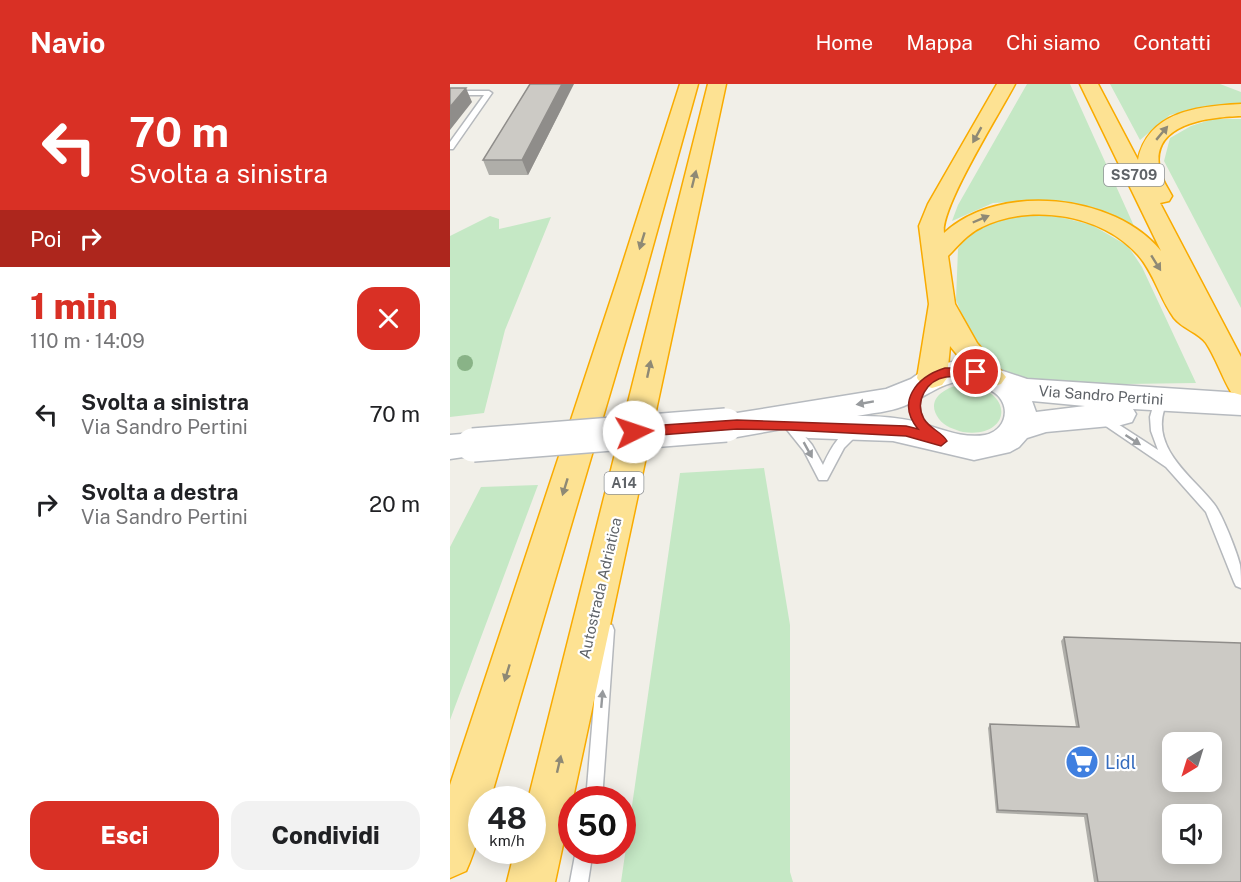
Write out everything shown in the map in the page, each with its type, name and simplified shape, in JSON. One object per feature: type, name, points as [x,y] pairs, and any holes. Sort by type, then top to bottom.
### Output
[{"type":"highway","points":[[450,855],[628,289],[689,84]]},
{"type":"highway","name":"Autostrada Adriatica","points":[[531,882],[616,522],[661,311],[717,84]]},
{"type":"highway","points":[[926,382],[942,304],[931,226],[939,204],[1006,84]]},
{"type":"highway","name":"SS709","points":[[1089,84],[1241,385]]},
{"type":"highway","points":[[1180,265],[1179,234],[1149,169],[1150,153],[1157,137],[1167,126],[1185,118],[1209,112],[1241,110]]},
{"type":"highway","points":[[935,255],[968,225],[990,215],[1043,208],[1066,210],[1099,219],[1139,242],[1154,258],[1184,313],[1216,336]]},
{"type":"highway","points":[[942,304],[966,349],[998,381]]},
{"type":"main road","name":"Via Sandro Pertini","points":[[462,446],[731,425],[891,399],[945,373],[960,371],[1062,394],[1241,404]]},
{"type":"main road","name":"Via Sandro Pertini","points":[[731,425],[906,431],[958,447],[975,449],[992,446],[1006,440],[1017,429],[1021,419],[1020,407],[1015,395],[998,381]]},
{"type":"main road","name":"Via Sandro Pertini","points":[[926,382],[915,397],[914,409],[918,421],[927,432],[941,441]]},
{"type":"main road","name":"Via Sandro Pertini","points":[[1017,429],[1046,421],[1158,410],[1197,402]]},
{"type":"lane","points":[[450,93],[489,93],[450,147]]},
{"type":"lane","points":[[1158,410],[1154,418],[1155,429],[1170,464]]},
{"type":"lane","points":[[1097,416],[1170,464],[1211,509],[1241,582]]},
{"type":"lane","points":[[790,426],[808,448],[823,477],[844,438],[859,429]]},
{"type":"lane","points":[[595,786],[616,522]]},
{"type":"lane","points":[[579,882],[582,864]]},
{"type":"green space","points":[[1027,84],[1070,84],[1134,226],[1085,207],[1036,201],[993,203],[952,221],[958,205]]},
{"type":"green space","points":[[1110,84],[1220,84],[1241,92],[1241,107],[1208,106],[1170,115],[1140,140]]},
{"type":"green space","points":[[1213,119],[1241,119],[1241,308],[1164,161],[1170,138],[1191,126]]},
{"type":"green space","points":[[490,216],[499,219],[499,229],[551,217],[505,330],[484,413],[450,417],[450,236]]},
{"type":"green space","points":[[1018,216],[1056,216],[1092,225],[1128,246],[1142,267],[1196,383],[1056,385],[1018,378],[995,366],[975,347],[956,300],[958,249],[968,233],[993,221]]},
{"type":"green space","points":[[966,384],[994,396],[1000,405],[1001,414],[998,422],[990,429],[963,432],[944,424],[935,412],[934,405],[940,394],[952,387]]},
{"type":"green space","points":[[764,468],[790,625],[790,872],[793,882],[621,882],[624,864],[636,864],[635,786],[680,473]]},
{"type":"green space","points":[[538,485],[450,720],[450,547],[481,487]]},
{"type":"building","points":[[530,84],[562,84],[522,160],[483,160]]},
{"type":"building","points":[[450,88],[466,88],[450,107]]},
{"type":"building","name":"Lidl","points":[[1064,637],[1241,643],[1241,882],[1098,882],[1087,814],[998,810],[990,724],[1079,727]]},
{"type":"place","name":"Lidl","points":[[1082,762]]},
{"type":"route","points":[[634,432],[737,424],[906,431],[941,441],[927,432],[918,421],[914,409],[915,397],[921,386],[932,378],[945,373],[976,372]]}]
